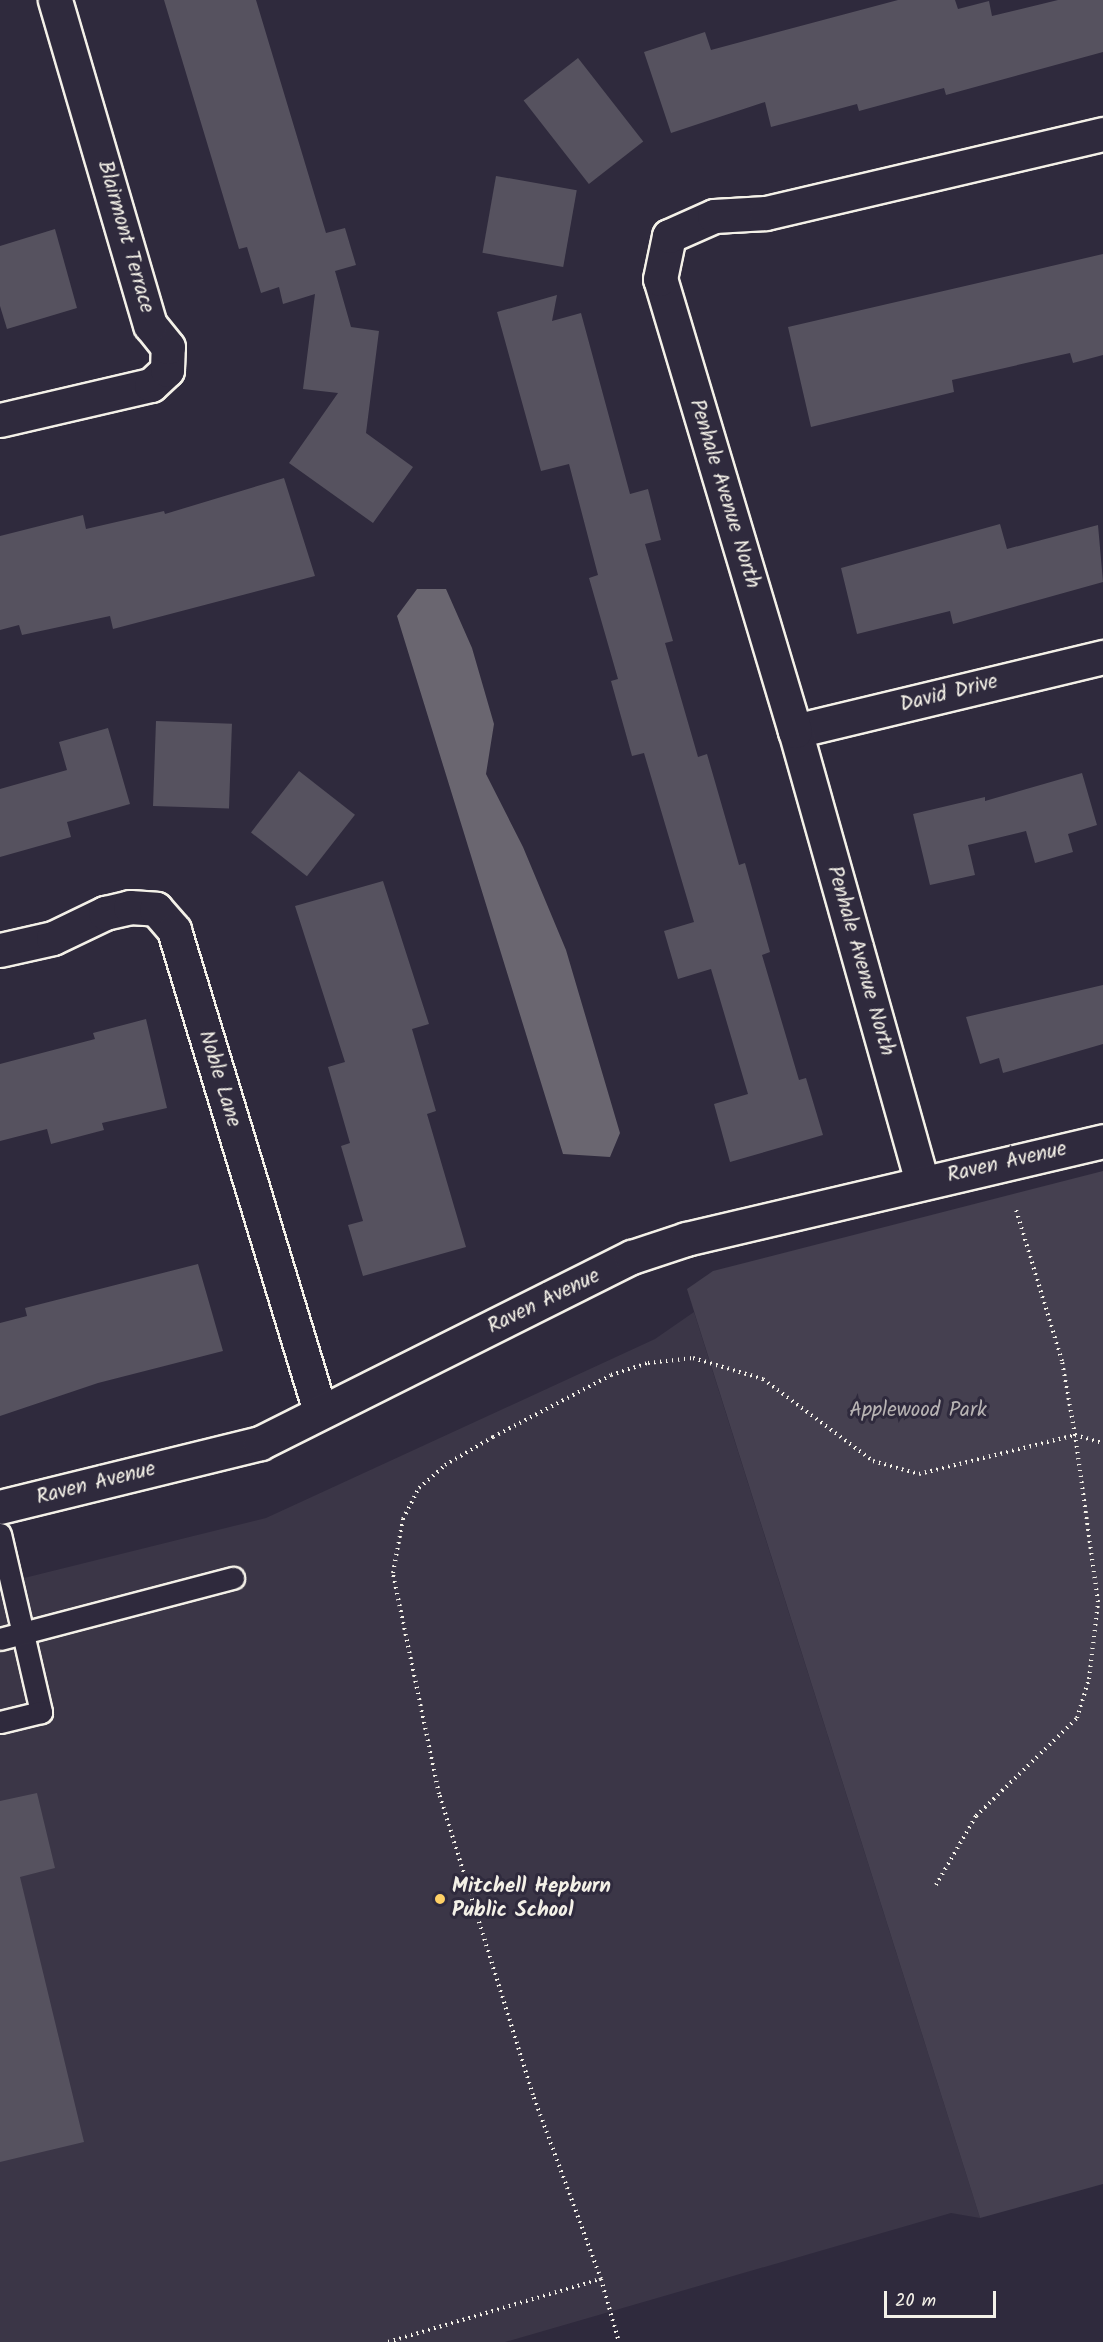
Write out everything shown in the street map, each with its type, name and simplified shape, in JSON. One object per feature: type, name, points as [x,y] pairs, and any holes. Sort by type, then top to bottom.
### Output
[{"type":"street","name":"Blairmont Terrace","points":[[0,420],[151,385],[167,369],[168,347],[150,325],[55,0]]},
{"type":"street","name":"Penhale Avenue North","points":[[922,1182],[795,731],[660,279],[669,236],[714,216],[766,213],[1103,134]]},
{"type":"street","name":"David Drive","points":[[795,731],[1103,657]]},
{"type":"street","name":"Noble Lane","points":[[0,950],[53,938],[105,913],[130,907],[156,909],[174,930],[320,1411]]},
{"type":"street","name":"Raven Avenue","points":[[0,1507],[260,1443],[632,1257],[686,1239],[1103,1141]]},
{"type":"lane","points":[[0,1534],[41,1712],[0,1722]]},
{"type":"lane","points":[[0,1639],[233,1578]]},
{"type":"path","points":[[936,1885],[976,1816],[1077,1718],[1089,1679],[1098,1602],[1076,1435],[1062,1361],[1016,1210]]},
{"type":"path","points":[[619,2342],[601,2279],[533,2095],[439,1794],[393,1573],[403,1520],[419,1488],[445,1465],[493,1437],[611,1376],[648,1364],[693,1359],[763,1379],[873,1461],[919,1474],[1076,1435],[1103,1443]]},
{"type":"path","points":[[388,2342],[601,2279]]},
{"type":"shaded area","points":[[417,589],[446,589],[472,648],[494,724],[486,774],[523,847],[566,950],[620,1133],[610,1157],[563,1154],[397,616]]},
{"type":"shaded area","name":"Mitchell Hepburn Public School","points":[[694,1312],[980,2218],[951,2213],[505,2342],[0,2342],[0,1584],[266,1518],[655,1339]]},
{"type":"green space","name":"Applewood Park","points":[[1103,1171],[1103,2184],[980,2218],[687,1289],[713,1271]]},
{"type":"building","points":[[164,0],[256,0],[326,233],[345,228],[356,265],[335,271],[351,327],[379,331],[366,433],[413,467],[373,523],[289,463],[338,393],[303,389],[315,294],[283,304],[279,287],[261,293],[247,247],[239,249]]},
{"type":"building","points":[[898,0],[955,0],[958,9],[989,1],[992,16],[1058,0],[1103,0],[1103,52],[946,95],[944,88],[859,111],[857,104],[771,127],[765,102],[671,133],[644,52],[705,32],[711,50]]},
{"type":"building","points":[[578,58],[643,142],[589,184],[524,100]]},
{"type":"building","points":[[496,176],[577,190],[563,267],[482,253]]},
{"type":"building","points":[[55,229],[77,308],[7,329],[0,306],[0,246]]},
{"type":"building","points":[[1103,254],[1103,355],[1073,363],[1070,353],[952,380],[954,392],[811,427],[788,327]]},
{"type":"building","points":[[557,295],[552,321],[581,313],[630,494],[648,489],[661,540],[645,544],[673,641],[665,643],[698,757],[707,754],[739,865],[745,863],[770,952],[762,955],[799,1080],[806,1078],[823,1135],[730,1162],[714,1104],[748,1094],[711,969],[678,979],[664,931],[694,922],[644,753],[632,756],[611,681],[618,679],[589,578],[598,575],[569,464],[541,471],[497,312]]},
{"type":"building","points":[[284,478],[315,576],[113,629],[110,616],[22,635],[19,625],[0,630],[0,536],[83,515],[86,529],[164,511],[165,514]]},
{"type":"building","points":[[1000,524],[1007,549],[1098,525],[1103,582],[953,624],[950,611],[857,634],[841,568]]},
{"type":"building","points":[[156,721],[232,724],[229,809],[153,806]]},
{"type":"building","points":[[108,728],[130,804],[67,822],[71,837],[0,857],[0,789],[67,770],[59,742]]},
{"type":"building","points":[[299,771],[355,815],[307,876],[251,832]]},
{"type":"building","points":[[1082,773],[1097,825],[1068,834],[1073,852],[1035,863],[1026,831],[968,845],[975,875],[930,885],[913,814],[985,797],[985,801]]},
{"type":"building","points":[[383,881],[429,1024],[412,1029],[436,1111],[427,1114],[466,1247],[363,1276],[348,1225],[363,1221],[341,1146],[350,1143],[328,1067],[345,1062],[295,906]]},
{"type":"building","points":[[1103,985],[1103,1044],[1003,1073],[999,1058],[980,1064],[966,1017]]},
{"type":"building","points":[[146,1019],[167,1108],[102,1123],[104,1130],[51,1144],[47,1129],[0,1141],[0,1064],[95,1039],[93,1033]]},
{"type":"building","points":[[198,1264],[223,1351],[98,1383],[0,1416],[0,1323],[27,1316],[25,1308]]},
{"type":"building","points":[[37,1793],[55,1868],[20,1877],[84,2142],[0,2162],[0,1801]]},
{"type":"place","name":"Mitchell Hepburn Public School","points":[[440,1899]]}]
